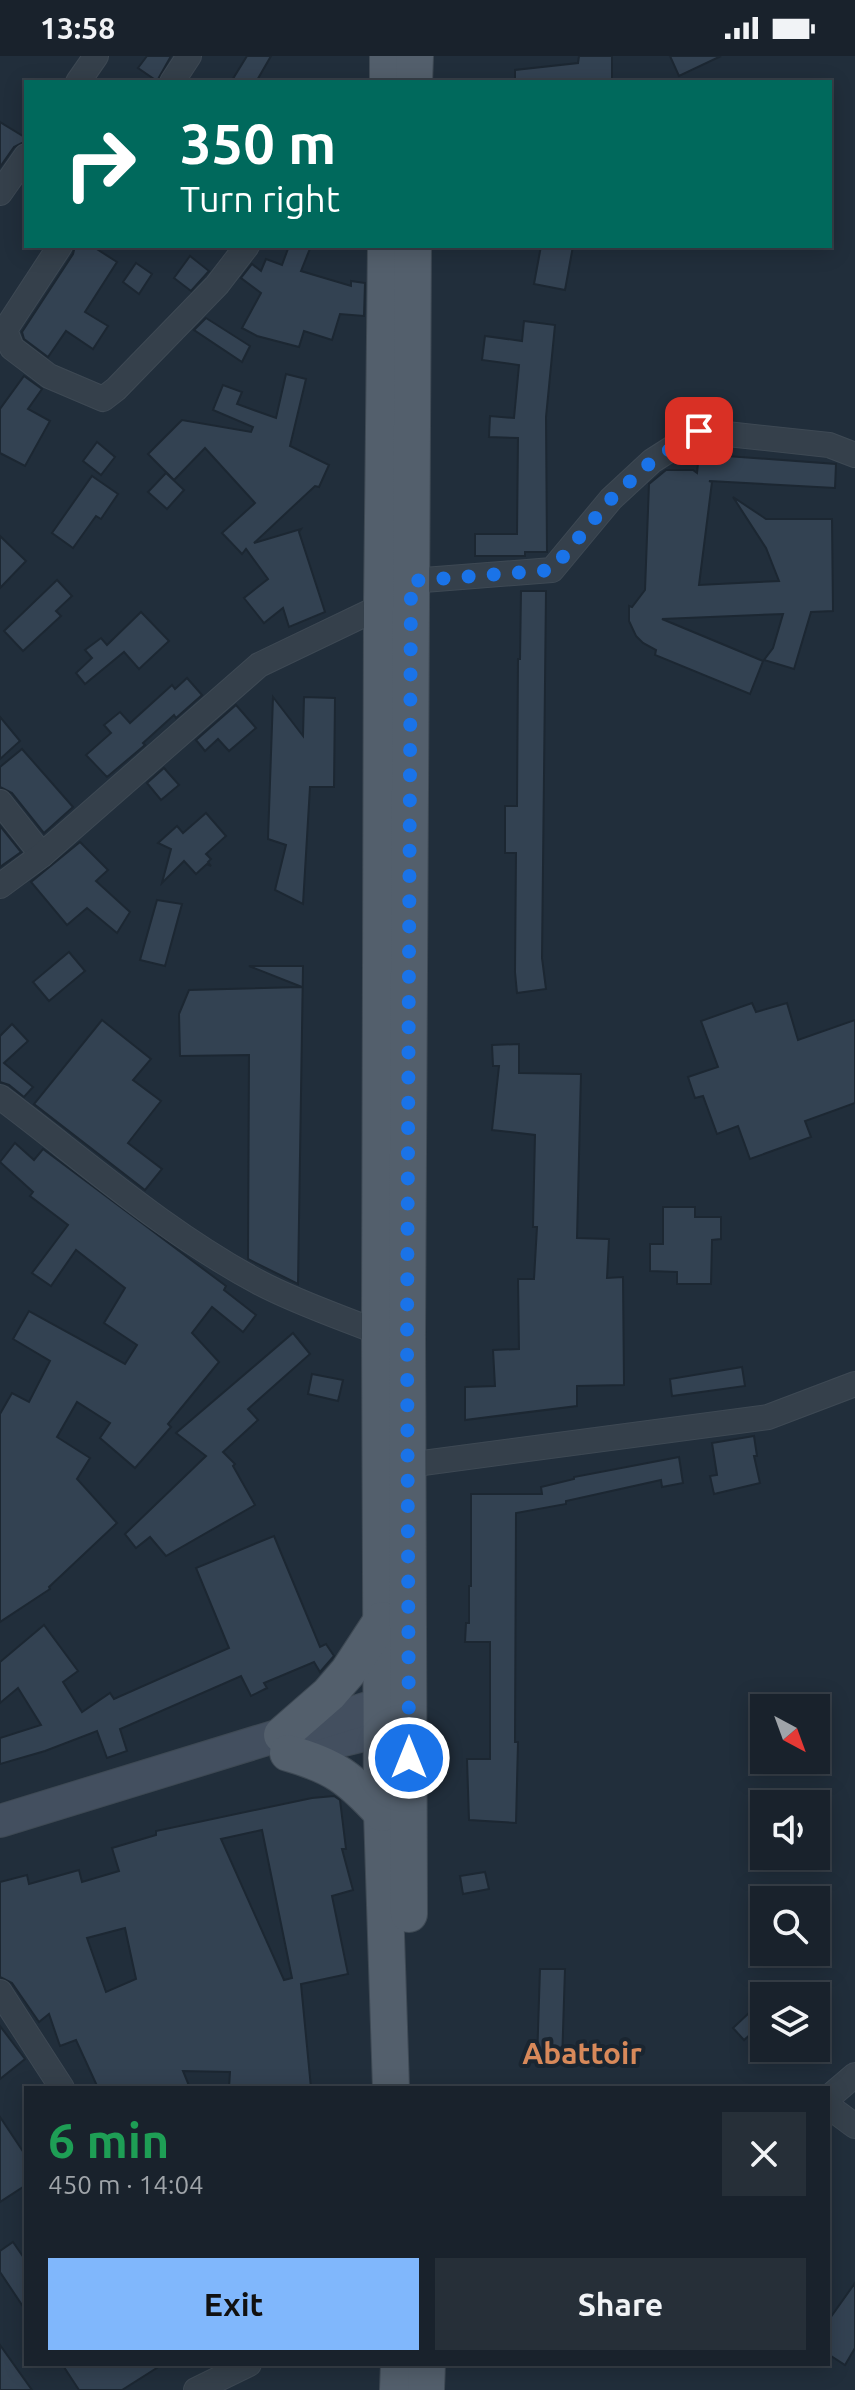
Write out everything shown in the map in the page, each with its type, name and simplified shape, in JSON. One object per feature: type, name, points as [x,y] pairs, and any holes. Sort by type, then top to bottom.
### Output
[{"type":"main road","points":[[388,56],[388,80]]},
{"type":"main road","points":[[414,80],[415,56]]},
{"type":"main road","points":[[386,248],[380,1333],[383,1619],[395,1716],[409,2086]]},
{"type":"main road","points":[[391,2086],[382,1813],[395,1716],[408,1465],[413,248]]},
{"type":"main road","points":[[0,1842],[285,1744],[348,1672],[383,1619]]},
{"type":"main road","points":[[0,1821],[395,1716]]},
{"type":"main road","points":[[285,1744],[340,1773],[359,1787],[382,1813]]},
{"type":"main road","points":[[398,2390],[399,2366]]},
{"type":"main road","points":[[426,2390],[427,2366]]},
{"type":"street","points":[[79,80],[96,56]]},
{"type":"street","points":[[173,80],[189,56]]},
{"type":"street","points":[[0,193],[24,159]]},
{"type":"street","points":[[59,248],[5,330],[12,348],[49,376],[103,399],[217,285],[245,248]]},
{"type":"street","points":[[411,581],[552,570],[611,499],[652,461],[699,431],[829,445],[855,455]]},
{"type":"street","points":[[0,886],[42,855],[259,665],[382,606]]},
{"type":"street","points":[[0,802],[42,855]]},
{"type":"street","points":[[0,1097],[115,1187],[200,1247],[262,1284],[380,1333]]},
{"type":"street","points":[[408,1465],[768,1417],[855,1384]]},
{"type":"street","points":[[0,1992],[61,2086]]},
{"type":"street","points":[[830,2096],[855,2075]]},
{"type":"street","points":[[830,2107],[855,2126]]},
{"type":"street","points":[[196,2390],[245,2366]]},
{"type":"building","points":[[147,56],[171,56],[158,80],[138,68]]},
{"type":"building","points":[[247,56],[271,56],[257,80],[232,80]]},
{"type":"building","points":[[579,56],[612,56],[612,80],[515,80],[515,70],[578,63]]},
{"type":"building","points":[[670,56],[721,56],[679,76]]},
{"type":"building","points":[[0,122],[24,137],[24,142],[14,147],[0,167]]},
{"type":"building","points":[[74,248],[95,248],[117,262],[85,312],[108,326],[93,349],[66,331],[48,357],[24,339],[22,332]]},
{"type":"building","points":[[288,248],[310,248],[301,271],[351,286],[351,281],[365,283],[364,316],[340,314],[332,340],[304,331],[299,347],[257,336],[242,328],[261,293],[241,278],[252,264],[261,271],[266,259],[282,265]]},
{"type":"building","points":[[541,248],[573,248],[565,290],[534,284]]},
{"type":"building","points":[[190,256],[209,271],[191,291],[174,278]]},
{"type":"building","points":[[136,263],[152,274],[139,294],[123,282]]},
{"type":"building","points":[[206,318],[250,346],[242,362],[194,330]]},
{"type":"building","points":[[524,321],[555,325],[546,417],[547,552],[525,552],[525,556],[475,556],[475,534],[517,534],[518,438],[489,437],[490,416],[514,418],[519,365],[482,360],[485,336],[522,341]]},
{"type":"building","points":[[286,374],[306,379],[290,446],[329,465],[319,487],[315,486],[254,543],[301,529],[299,532],[325,612],[289,627],[283,608],[264,623],[244,598],[268,579],[246,549],[242,554],[222,533],[255,503],[205,448],[174,480],[148,454],[182,420],[251,432],[253,427],[213,410],[223,385],[242,392],[237,404],[276,418]]},
{"type":"building","points":[[24,376],[42,389],[28,409],[50,421],[25,466],[0,453],[0,409]]},
{"type":"building","points":[[97,442],[115,457],[101,475],[83,461]]},
{"type":"building","points":[[699,454],[836,464],[835,488],[709,481],[712,482],[699,585],[779,581],[766,548],[733,497],[766,519],[832,519],[833,611],[811,612],[794,669],[764,660],[773,648],[783,614],[662,619],[763,661],[750,694],[655,655],[656,650],[636,636],[629,621],[629,606],[632,607],[645,590],[649,484],[666,470],[693,470],[697,473]]},
{"type":"building","points":[[166,473],[184,490],[167,509],[148,492]]},
{"type":"building","points":[[92,476],[118,494],[101,519],[96,516],[73,548],[52,533]]},
{"type":"building","points":[[0,536],[26,561],[0,588]]},
{"type":"building","points":[[57,580],[72,596],[56,611],[61,616],[23,651],[4,631]]},
{"type":"building","points":[[521,591],[546,591],[542,958],[546,989],[517,993],[516,853],[505,853],[505,806],[517,806]]},
{"type":"building","points":[[141,612],[169,641],[139,669],[124,652],[85,684],[76,673],[92,658],[85,650],[101,638],[107,645]]},
{"type":"building","points":[[187,678],[202,695],[176,718],[174,715],[107,777],[86,755],[111,733],[104,725],[120,712],[130,723],[172,685],[175,689]]},
{"type":"building","points":[[273,697],[303,736],[304,697],[335,698],[334,787],[310,787],[303,904],[275,890],[286,845],[268,839]]},
{"type":"building","points":[[236,705],[256,728],[229,751],[218,739],[205,751],[196,740]]},
{"type":"building","points":[[0,717],[20,741],[0,759]]},
{"type":"building","points":[[22,749],[73,807],[44,833],[12,793],[0,787],[0,767]]},
{"type":"building","points":[[164,768],[179,785],[161,800],[147,783]]},
{"type":"building","points":[[206,813],[226,836],[206,854],[211,859],[208,862],[211,866],[207,864],[196,874],[184,861],[162,883],[171,849],[158,843],[177,826],[183,833]]},
{"type":"building","points":[[0,826],[21,852],[0,867]]},
{"type":"building","points":[[80,842],[108,870],[96,881],[130,912],[117,933],[87,908],[67,925],[31,882]]},
{"type":"building","points":[[157,900],[182,904],[165,966],[140,960]]},
{"type":"building","points":[[69,952],[85,971],[49,1001],[33,982]]},
{"type":"building","points":[[249,966],[303,966],[298,1284],[248,1259],[249,1055],[180,1056],[179,1014],[189,990],[302,987]]},
{"type":"building","points":[[752,1003],[756,1012],[787,1003],[798,1040],[855,1020],[855,1103],[805,1121],[811,1137],[750,1159],[738,1126],[717,1134],[703,1096],[695,1098],[688,1077],[718,1067],[701,1021]]},
{"type":"building","points":[[102,1020],[151,1059],[133,1080],[161,1101],[128,1143],[162,1169],[145,1190],[34,1104]]},
{"type":"building","points":[[12,1024],[28,1041],[4,1063],[33,1087],[24,1097],[0,1082],[0,1036]]},
{"type":"building","points":[[519,1044],[519,1073],[581,1074],[577,1238],[609,1239],[607,1278],[623,1277],[624,1385],[577,1386],[577,1406],[465,1420],[465,1387],[495,1386],[493,1350],[519,1349],[518,1279],[534,1279],[537,1227],[533,1227],[535,1135],[492,1130],[499,1066],[493,1066],[492,1045]]},
{"type":"building","points":[[15,1143],[34,1160],[43,1149],[226,1286],[224,1290],[256,1315],[243,1332],[212,1307],[192,1333],[219,1362],[168,1424],[171,1427],[135,1468],[100,1438],[110,1423],[77,1402],[57,1437],[90,1458],[77,1479],[117,1523],[50,1589],[0,1622],[0,1414],[12,1393],[29,1402],[50,1361],[13,1339],[29,1311],[125,1364],[137,1345],[104,1323],[125,1288],[76,1250],[51,1286],[32,1273],[68,1225],[30,1196],[33,1192],[0,1162]]},
{"type":"building","points":[[663,1207],[695,1207],[695,1217],[721,1217],[721,1239],[712,1240],[711,1284],[677,1284],[677,1272],[650,1271],[650,1244],[663,1244]]},
{"type":"building","points":[[293,1333],[310,1354],[248,1409],[258,1420],[223,1452],[235,1464],[233,1466],[255,1505],[166,1556],[150,1537],[136,1548],[125,1534],[206,1456],[176,1433]]},
{"type":"building","points":[[742,1367],[745,1386],[672,1396],[670,1379]]},
{"type":"building","points":[[312,1374],[343,1380],[338,1401],[308,1394]]},
{"type":"building","points":[[754,1436],[757,1456],[754,1456],[760,1483],[714,1494],[710,1476],[717,1475],[712,1443]]},
{"type":"building","points":[[679,1457],[683,1483],[662,1487],[661,1480],[516,1513],[516,1823],[469,1820],[467,1759],[490,1759],[490,1642],[465,1642],[471,1586],[471,1494],[542,1494],[541,1487],[574,1477]]},
{"type":"building","points":[[274,1536],[320,1647],[326,1644],[334,1656],[320,1672],[314,1662],[264,1683],[267,1688],[251,1696],[241,1676],[120,1729],[127,1751],[107,1758],[97,1731],[0,1764],[0,1738],[41,1725],[18,1688],[0,1703],[0,1662],[44,1625],[78,1671],[63,1682],[82,1712],[110,1693],[114,1699],[229,1648],[196,1568]]},
{"type":"building","points":[[334,1796],[340,1800],[346,1849],[342,1849],[353,1890],[332,1896],[348,1974],[301,1984],[311,2086],[229,2086],[230,2072],[183,2071],[189,2086],[97,2086],[76,2040],[60,2046],[49,2014],[39,2022],[12,1983],[0,1977],[0,1882],[27,1875],[29,1884],[79,1870],[82,1882],[119,1871],[112,1848],[156,1835],[156,1831],[312,1798]],"holes":[[[262,1830],[292,1978],[284,1980],[221,1839]],[[125,1928],[136,1979],[106,1992],[87,1938]]]},
{"type":"building","points":[[485,1872],[489,1889],[463,1894],[460,1876]]},
{"type":"building","points":[[540,1969],[565,1969],[562,2062],[537,2061]]},
{"type":"building","points":[[750,2012],[750,2035],[744,2040],[733,2028]]},
{"type":"building","points":[[0,2026],[25,2059],[0,2079]]},
{"type":"building","points":[[0,2117],[24,2153],[24,2186],[0,2202]]},
{"type":"building","points":[[13,2242],[24,2258],[24,2308],[0,2272],[0,2251]]},
{"type":"building","points":[[855,2283],[855,2348],[845,2365],[830,2355],[830,2318]]},
{"type":"building","points":[[0,2345],[32,2390],[0,2390]]},
{"type":"building","points":[[63,2366],[160,2366],[122,2390],[79,2390]]},
{"type":"district","name":"Abattoir","points":[[582,2053]]},
{"type":"route","points":[[409,1758],[407,1336],[411,581],[552,570],[611,499],[652,461],[699,431]]}]
